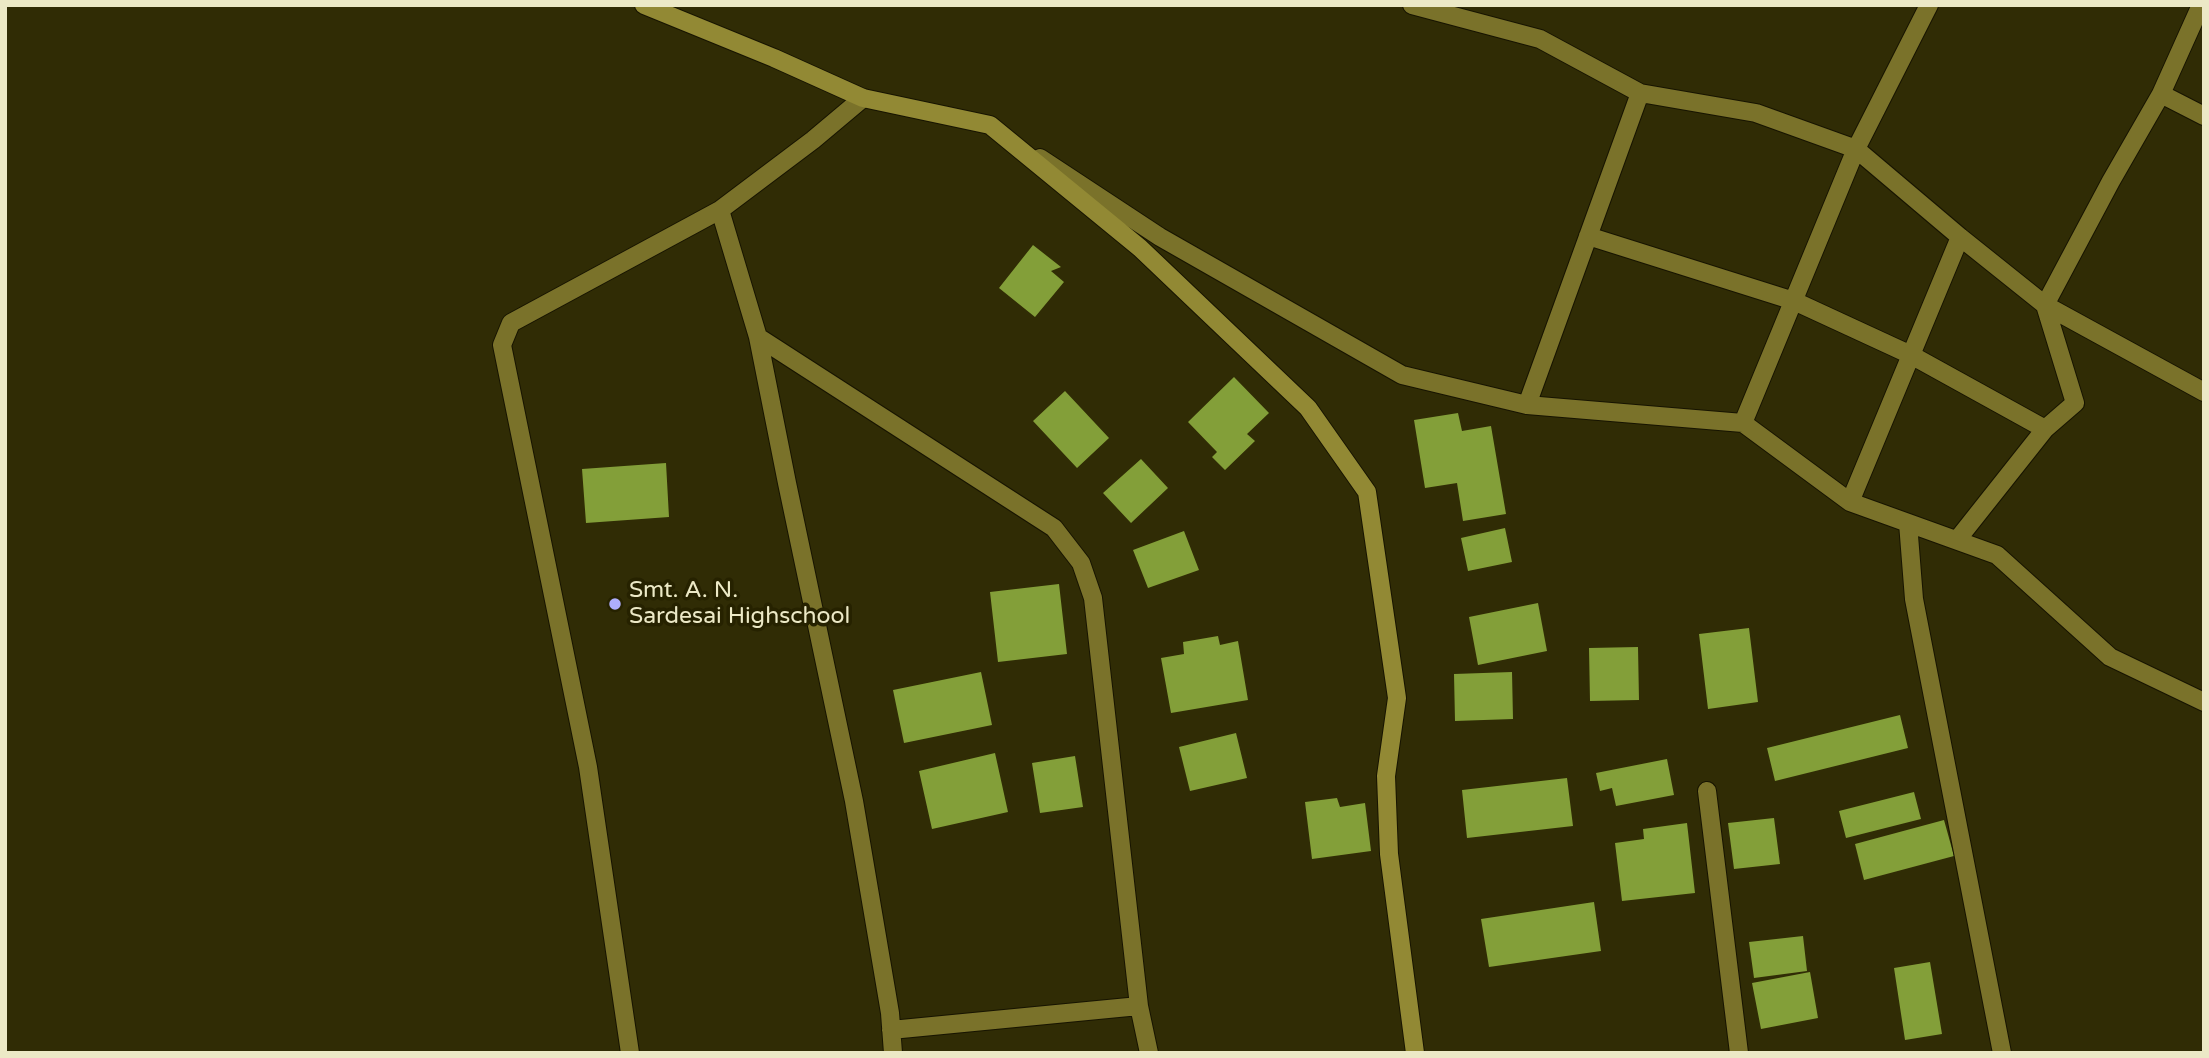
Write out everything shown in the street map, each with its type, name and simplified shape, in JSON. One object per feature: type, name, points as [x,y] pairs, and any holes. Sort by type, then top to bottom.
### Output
[{"type":"street","points":[[644,5],[774,58],[863,99],[990,125],[1160,237],[1402,375],[1527,405],[1743,423],[1850,502],[1997,555],[2110,657],[2204,702]]},
{"type":"street","points":[[1412,5],[1540,39],[1640,93],[1756,113],[1856,149],[2045,305],[2204,391]]},
{"type":"street","points":[[1743,423],[1856,149],[1929,5]]},
{"type":"street","points":[[1957,540],[2045,429],[2075,403],[2045,305],[2161,94],[2201,5]]},
{"type":"street","points":[[1527,405],[1640,93]]},
{"type":"street","points":[[2161,94],[2204,116]]},
{"type":"street","points":[[630,1053],[588,767],[502,345],[511,323],[720,210],[863,99]]},
{"type":"street","points":[[990,125],[1140,248],[1308,408],[1367,492],[1397,698],[1386,776],[1389,854],[1415,1053]]},
{"type":"street","points":[[720,210],[758,337],[786,483],[855,801],[893,1053]]},
{"type":"street","points":[[1588,236],[1794,301],[1911,355],[2045,429]]},
{"type":"street","points":[[1850,502],[1960,237]]},
{"type":"street","points":[[758,337],[1054,528],[1081,563],[1093,598],[1139,1006],[1149,1053]]},
{"type":"street","points":[[1908,523],[1914,599],[2002,1053]]},
{"type":"street","points":[[1707,791],[1738,1053]]},
{"type":"street","points":[[891,1030],[1139,1006]]},
{"type":"building","points":[[1033,245],[1061,267],[1051,271],[1064,282],[1035,317],[999,288]]},
{"type":"building","points":[[1234,377],[1269,413],[1247,434],[1255,441],[1225,470],[1212,457],[1217,452],[1188,422]]},
{"type":"building","points":[[1065,391],[1109,438],[1077,468],[1033,421]]},
{"type":"building","points":[[1458,413],[1462,431],[1491,426],[1506,514],[1463,521],[1457,483],[1425,488],[1414,420]]},
{"type":"building","points":[[1141,459],[1168,488],[1131,523],[1103,493]]},
{"type":"building","points":[[666,463],[669,517],[586,523],[582,469]]},
{"type":"building","points":[[1505,528],[1512,562],[1468,571],[1461,538]]},
{"type":"building","points":[[1184,531],[1199,570],[1148,588],[1133,550]]},
{"type":"building","points":[[1059,584],[1067,654],[998,662],[990,592]]},
{"type":"building","points":[[1538,603],[1547,651],[1478,665],[1469,617]]},
{"type":"building","points":[[1749,628],[1758,702],[1708,709],[1699,634]]},
{"type":"building","points":[[1218,636],[1220,645],[1238,641],[1248,700],[1171,713],[1161,658],[1184,654],[1183,642]]},
{"type":"building","points":[[1638,647],[1639,700],[1590,701],[1589,648]]},
{"type":"building","points":[[981,672],[992,725],[904,743],[893,690]]},
{"type":"building","points":[[1512,672],[1513,719],[1455,721],[1454,674]]},
{"type":"building","points":[[1900,715],[1908,748],[1775,781],[1767,748]]},
{"type":"building","points":[[1236,733],[1247,778],[1190,791],[1179,747]]},
{"type":"building","points":[[995,753],[1008,812],[932,829],[919,771]]},
{"type":"building","points":[[1075,756],[1083,807],[1040,813],[1032,763]]},
{"type":"building","points":[[1667,759],[1674,795],[1616,806],[1612,788],[1600,791],[1596,773]]},
{"type":"building","points":[[1567,778],[1573,826],[1467,838],[1462,790]]},
{"type":"building","points":[[1914,792],[1921,819],[1846,838],[1839,811]]},
{"type":"building","points":[[1337,798],[1340,807],[1365,803],[1371,851],[1312,859],[1305,802]]},
{"type":"building","points":[[1774,818],[1780,864],[1734,869],[1728,823]]},
{"type":"building","points":[[1944,820],[1954,856],[1864,880],[1855,844]]},
{"type":"building","points":[[1687,823],[1695,893],[1622,901],[1615,843],[1644,839],[1643,829]]},
{"type":"building","points":[[1594,902],[1601,951],[1489,967],[1481,919]]},
{"type":"building","points":[[1803,936],[1807,971],[1754,978],[1749,942]]},
{"type":"building","points":[[1930,962],[1942,1034],[1905,1040],[1894,968]]},
{"type":"building","points":[[1810,972],[1818,1018],[1761,1029],[1752,983]]},
{"type":"place","name":"Smt. A. N. Sardesai Highschool","points":[[615,604]]}]
